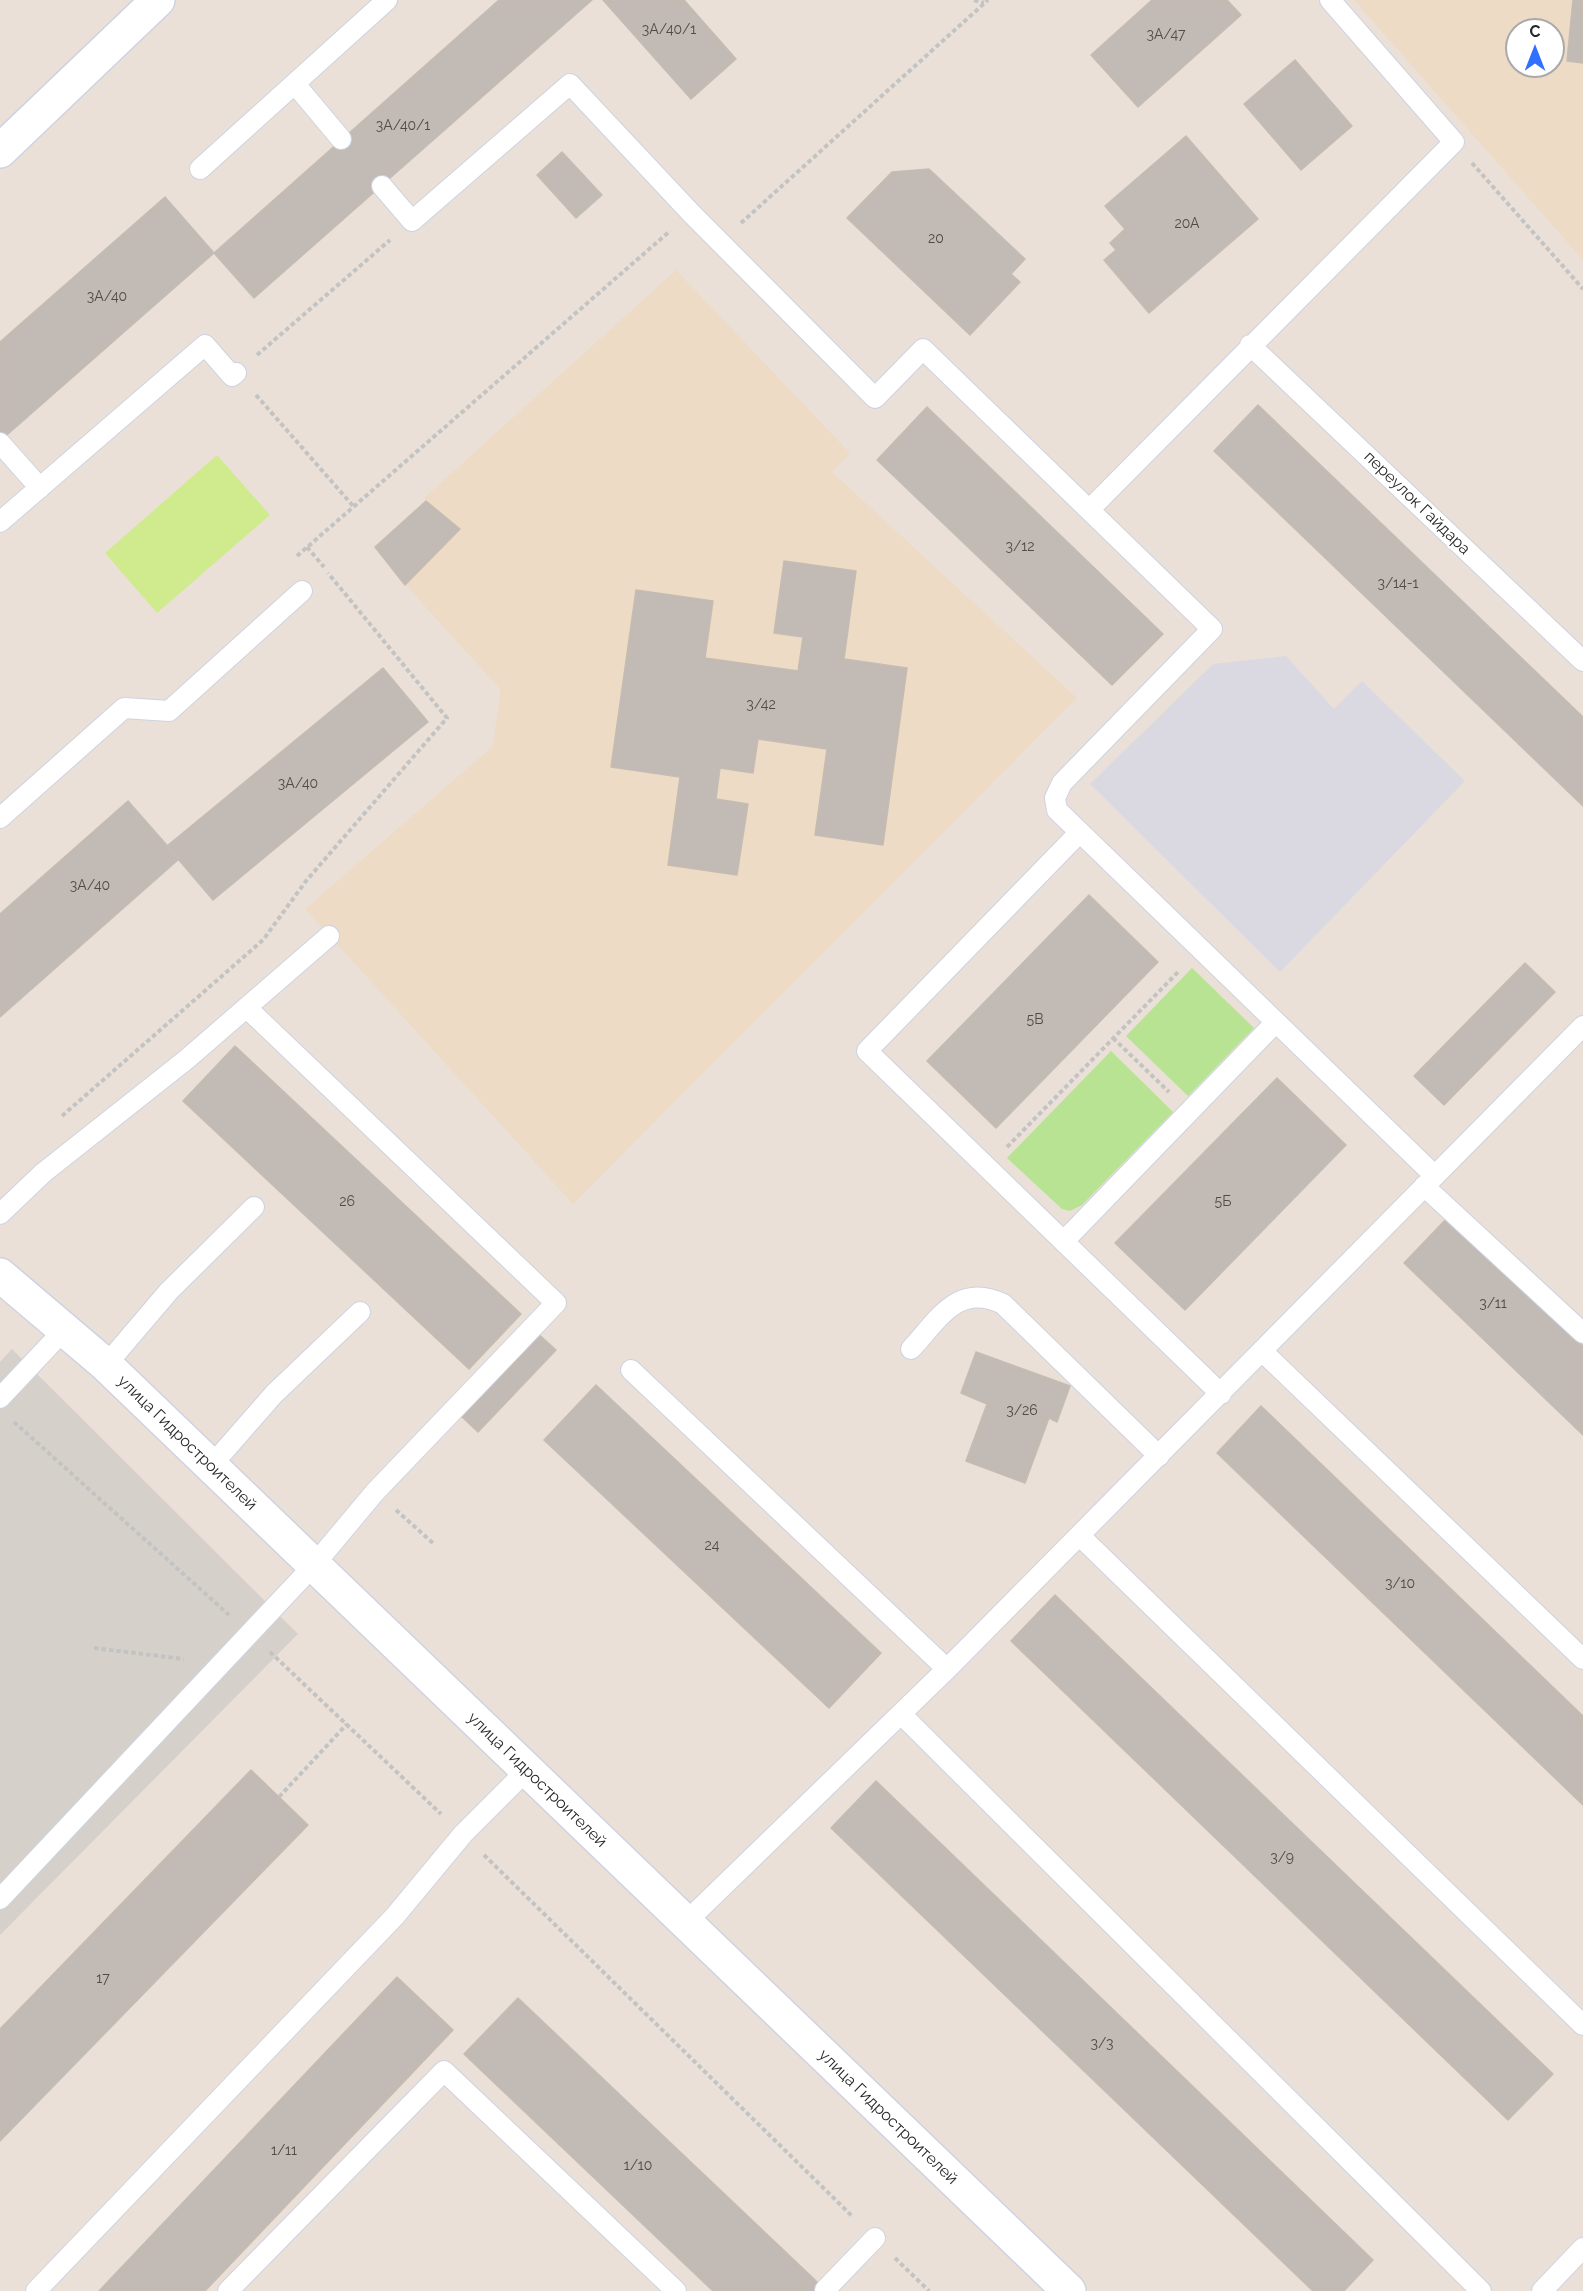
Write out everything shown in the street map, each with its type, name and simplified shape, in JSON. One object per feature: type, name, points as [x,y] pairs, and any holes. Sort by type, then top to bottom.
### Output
[{"type":"main road","points":[[0,152],[158,0]]},
{"type":"main road","name":"улица Гидростроителей","points":[[0,1275],[106,1365],[1069,2291]]},
{"type":"lane","points":[[200,169],[387,0]]},
{"type":"lane","points":[[1089,510],[1250,345],[1454,142],[1330,0]]},
{"type":"lane","points":[[295,84],[341,139]]},
{"type":"lane","points":[[382,186],[412,221],[570,84],[690,213],[875,399],[923,349],[1212,629],[1058,790],[1057,810],[1276,1022],[1430,1181],[1583,1333]]},
{"type":"lane","points":[[0,522],[205,345],[232,376],[242,380]]},
{"type":"lane","name":"переулок Гайдара","points":[[1250,345],[1583,661]]},
{"type":"lane","points":[[0,443],[40,488]]},
{"type":"lane","points":[[0,818],[124,708],[169,711],[303,591]]},
{"type":"lane","points":[[1080,832],[867,1051],[1221,1394]]},
{"type":"lane","points":[[0,1214],[43,1173],[187,1059],[329,936]]},
{"type":"lane","points":[[0,1899],[314,1565],[375,1492],[556,1303],[247,1008]]},
{"type":"lane","points":[[1064,1241],[1276,1022]]},
{"type":"lane","points":[[686,1923],[947,1670],[1583,1026]]},
{"type":"lane","points":[[106,1365],[169,1291],[254,1208]]},
{"type":"lane","points":[[911,1349],[958,1300],[979,1295],[990,1298],[1003,1304],[1159,1456]]},
{"type":"lane","points":[[211,1466],[274,1394],[360,1312]]},
{"type":"lane","points":[[0,1398],[64,1329]]},
{"type":"lane","points":[[1263,1352],[1583,1659]]},
{"type":"lane","points":[[631,1370],[947,1670]]},
{"type":"lane","points":[[1080,1536],[1583,2025]]},
{"type":"lane","points":[[901,1714],[1481,2291]]},
{"type":"lane","points":[[36,2291],[394,1916],[463,1834],[527,1770]]},
{"type":"lane","points":[[228,2291],[444,2071],[676,2291]]},
{"type":"lane","points":[[825,2290],[875,2238]]},
{"type":"lane","points":[[1542,2291],[1583,2248]]},
{"type":"path","points":[[974,0],[986,2]]},
{"type":"path","points":[[720,242],[986,2]]},
{"type":"path","points":[[1454,142],[1583,289]]},
{"type":"path","points":[[297,556],[690,213]]},
{"type":"path","points":[[354,507],[242,380],[412,221]]},
{"type":"path","points":[[57,1121],[264,940],[306,881],[447,718],[307,547]]},
{"type":"path","points":[[988,1167],[1180,970]]},
{"type":"path","points":[[1113,1038],[1189,1112]]},
{"type":"path","points":[[394,1508],[434,1544]]},
{"type":"path","points":[[94,1648],[221,1664]]},
{"type":"path","points":[[279,1797],[347,1724]]},
{"type":"shaded area","points":[[1354,0],[1583,0],[1583,260]]},
{"type":"shaded area","points":[[676,270],[850,453],[832,472],[1077,698],[573,1204],[305,909],[492,747],[501,690],[390,568],[391,564],[375,547],[426,501],[424,498]]},
{"type":"shaded area","points":[[1286,656],[1334,709],[1362,681],[1465,781],[1280,972],[1090,784],[1213,664]]},
{"type":"shaded area","points":[[12,1349],[298,1634],[0,1935],[0,1362]]},
{"type":"green space","points":[[217,455],[270,515],[157,613],[105,553]]},
{"type":"green space","points":[[1192,968],[1254,1028],[1188,1096],[1126,1036]]},
{"type":"green space","points":[[1111,1051],[1173,1112],[1082,1205],[1070,1211],[1062,1209],[1007,1158]]},
{"type":"building","points":[[499,0],[592,0],[254,298],[214,253]]},
{"type":"building","points":[[603,0],[684,0],[736,59],[691,99]]},
{"type":"building","points":[[1152,0],[1227,0],[1241,15],[1138,107],[1091,55]]},
{"type":"building","points":[[1573,0],[1583,0],[1583,63],[1567,61]]},
{"type":"building","points":[[1295,60],[1352,126],[1301,170],[1244,104]]},
{"type":"building","points":[[1186,136],[1258,219],[1149,313],[1104,260],[1116,250],[1110,243],[1125,229],[1105,206]]},
{"type":"building","points":[[562,152],[602,195],[576,218],[537,175]]},
{"type":"building","points":[[929,169],[1025,259],[1011,274],[1020,282],[970,335],[847,218],[892,172]]},
{"type":"building","points":[[165,197],[214,253],[0,441],[0,342]]},
{"type":"building","points":[[1258,405],[1583,717],[1583,806],[1214,451]]},
{"type":"building","points":[[927,407],[1163,634],[1112,685],[877,460]]},
{"type":"building","points":[[426,501],[460,529],[405,585],[375,547]]},
{"type":"building","points":[[784,561],[856,571],[844,659],[907,668],[883,845],[815,835],[827,749],[758,739],[753,773],[720,768],[716,799],[748,804],[737,875],[668,865],[680,777],[611,767],[636,590],[713,601],[705,658],[798,671],[803,637],[774,633]]},
{"type":"building","points":[[383,668],[428,722],[213,900],[167,846]]},
{"type":"building","points":[[128,801],[179,859],[0,1017],[0,914]]},
{"type":"building","points":[[1089,895],[1158,962],[996,1128],[927,1061]]},
{"type":"building","points":[[1525,963],[1555,992],[1444,1105],[1414,1076]]},
{"type":"building","points":[[235,1046],[521,1314],[469,1369],[183,1101]]},
{"type":"building","points":[[1277,1078],[1346,1145],[1185,1310],[1115,1243]]},
{"type":"building","points":[[1449,1216],[1583,1346],[1583,1435],[1404,1263]]},
{"type":"building","points":[[535,1331],[556,1350],[478,1432],[458,1413]]},
{"type":"building","points":[[976,1352],[1070,1386],[1057,1422],[1049,1418],[1025,1483],[966,1461],[987,1404],[961,1393]]},
{"type":"building","points":[[596,1385],[881,1653],[829,1708],[544,1440]]},
{"type":"building","points":[[1261,1406],[1583,1716],[1583,1805],[1217,1453]]},
{"type":"building","points":[[1055,1595],[1553,2074],[1508,2120],[1011,1641]]},
{"type":"building","points":[[251,1770],[308,1825],[0,2141],[0,2029]]},
{"type":"building","points":[[876,1781],[1373,2260],[1344,2291],[1313,2291],[831,1828]]},
{"type":"building","points":[[397,1977],[453,2030],[205,2291],[136,2291],[116,2273]]},
{"type":"building","points":[[518,1998],[813,2278],[800,2291],[713,2291],[464,2054]]},
{"type":"building","points":[[116,2273],[136,2291],[99,2291]]},
{"type":"building","points":[[813,2278],[826,2291],[800,2291]]}]
